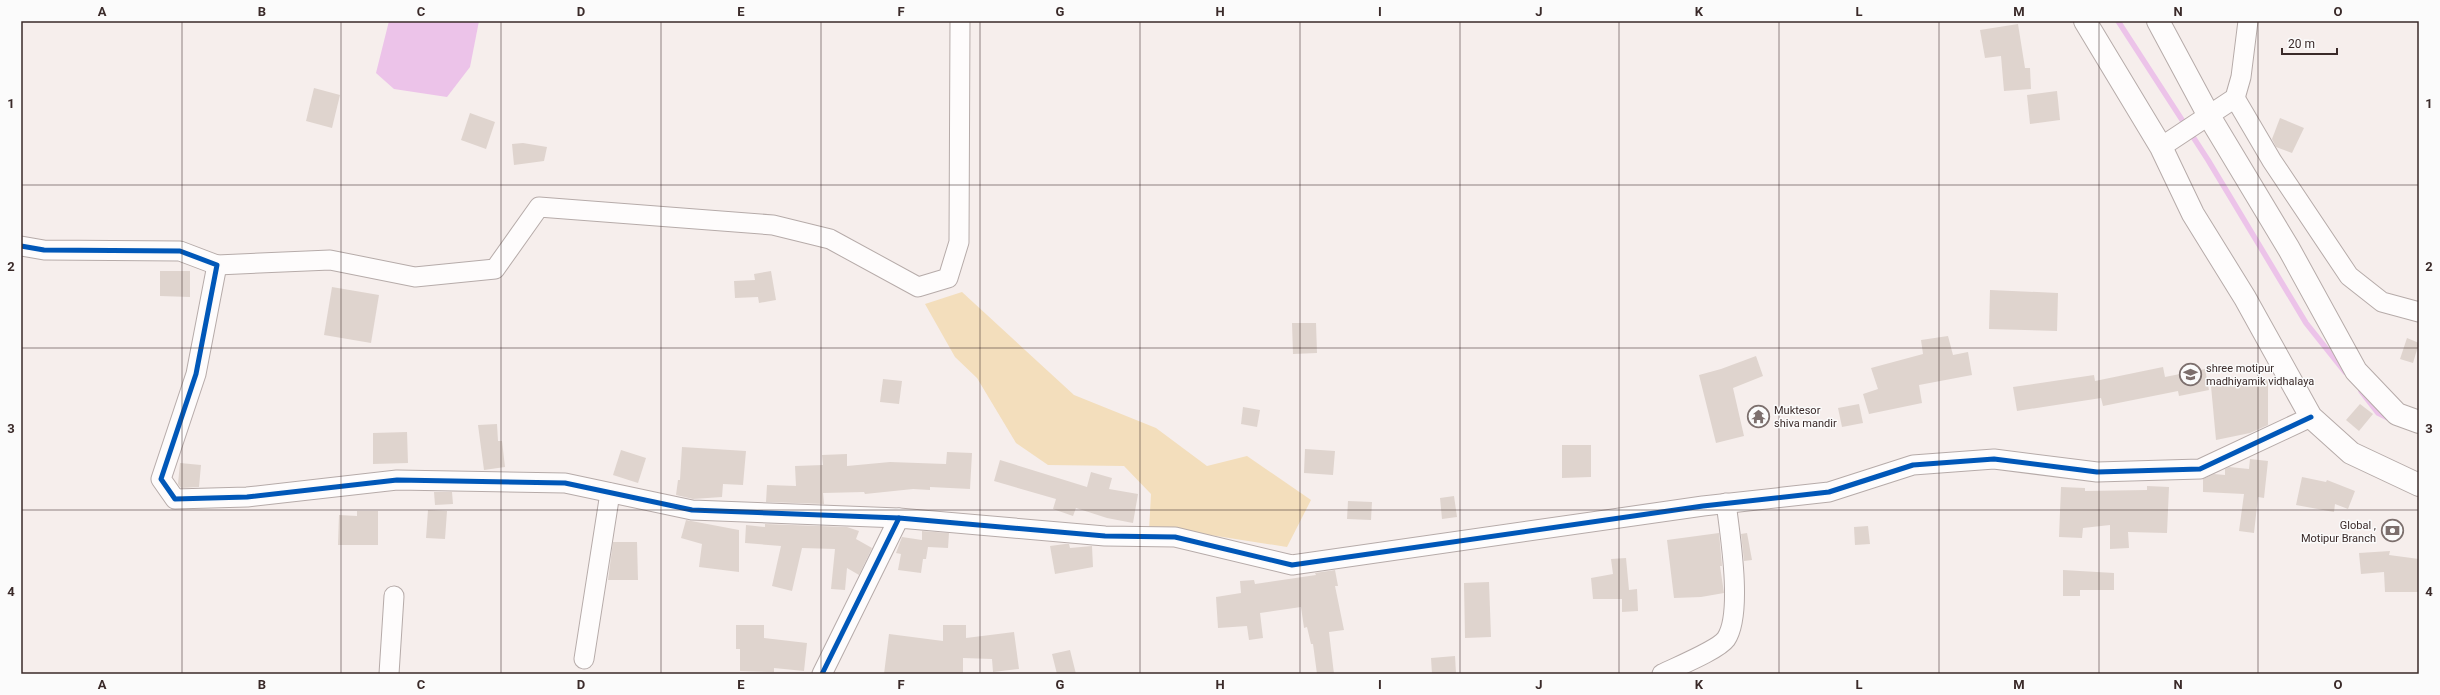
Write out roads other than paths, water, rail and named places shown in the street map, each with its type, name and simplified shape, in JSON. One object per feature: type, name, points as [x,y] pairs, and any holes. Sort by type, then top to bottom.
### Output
[{"type":"main road","points":[[2085,21],[2168,142],[2192,214],[2245,298],[2310,417],[2351,453],[2419,485]]},
{"type":"main road","points":[[2158,21],[2204,119],[2289,249],[2356,371],[2397,414],[2419,422]]},
{"type":"street","points":[[21,246],[44,250],[180,251],[217,265],[330,260],[415,277],[496,269],[539,207],[773,225],[830,239],[918,287],[948,278],[959,242],[960,21]]},
{"type":"street","points":[[2168,142],[2235,98],[2241,77],[2248,21]]},
{"type":"street","points":[[2235,98],[2272,161],[2349,276],[2382,302],[2419,312]]},
{"type":"street","points":[[217,265],[196,374],[161,479],[175,499],[247,497],[397,480],[565,484],[692,510],[899,518],[1105,536],[1175,537],[1292,565],[1726,503],[1828,492],[1912,465],[1994,459],[2097,472],[2200,469],[2310,417]]},
{"type":"street","points":[[584,660],[610,493]]},
{"type":"street","points":[[1662,674],[1713,649],[1725,640],[1732,625],[1734,592],[1726,503]]},
{"type":"street","points":[[822,674],[899,518]]},
{"type":"street","points":[[389,674],[394,596]]},
{"type":"waterway","points":[[2118,21],[2208,160],[2306,323],[2345,372]]},
{"type":"waterway","points":[[2361,391],[2378,413],[2388,418]]},
{"type":"place","name":"shree motipur madhiyamik vidhalaya","points":[[2191,374]]},
{"type":"place","name":"Muktesor shiva mandir","points":[[1758,416]]},
{"type":"place","name":"Global , Motipur Branch","points":[[2392,531]]}]
